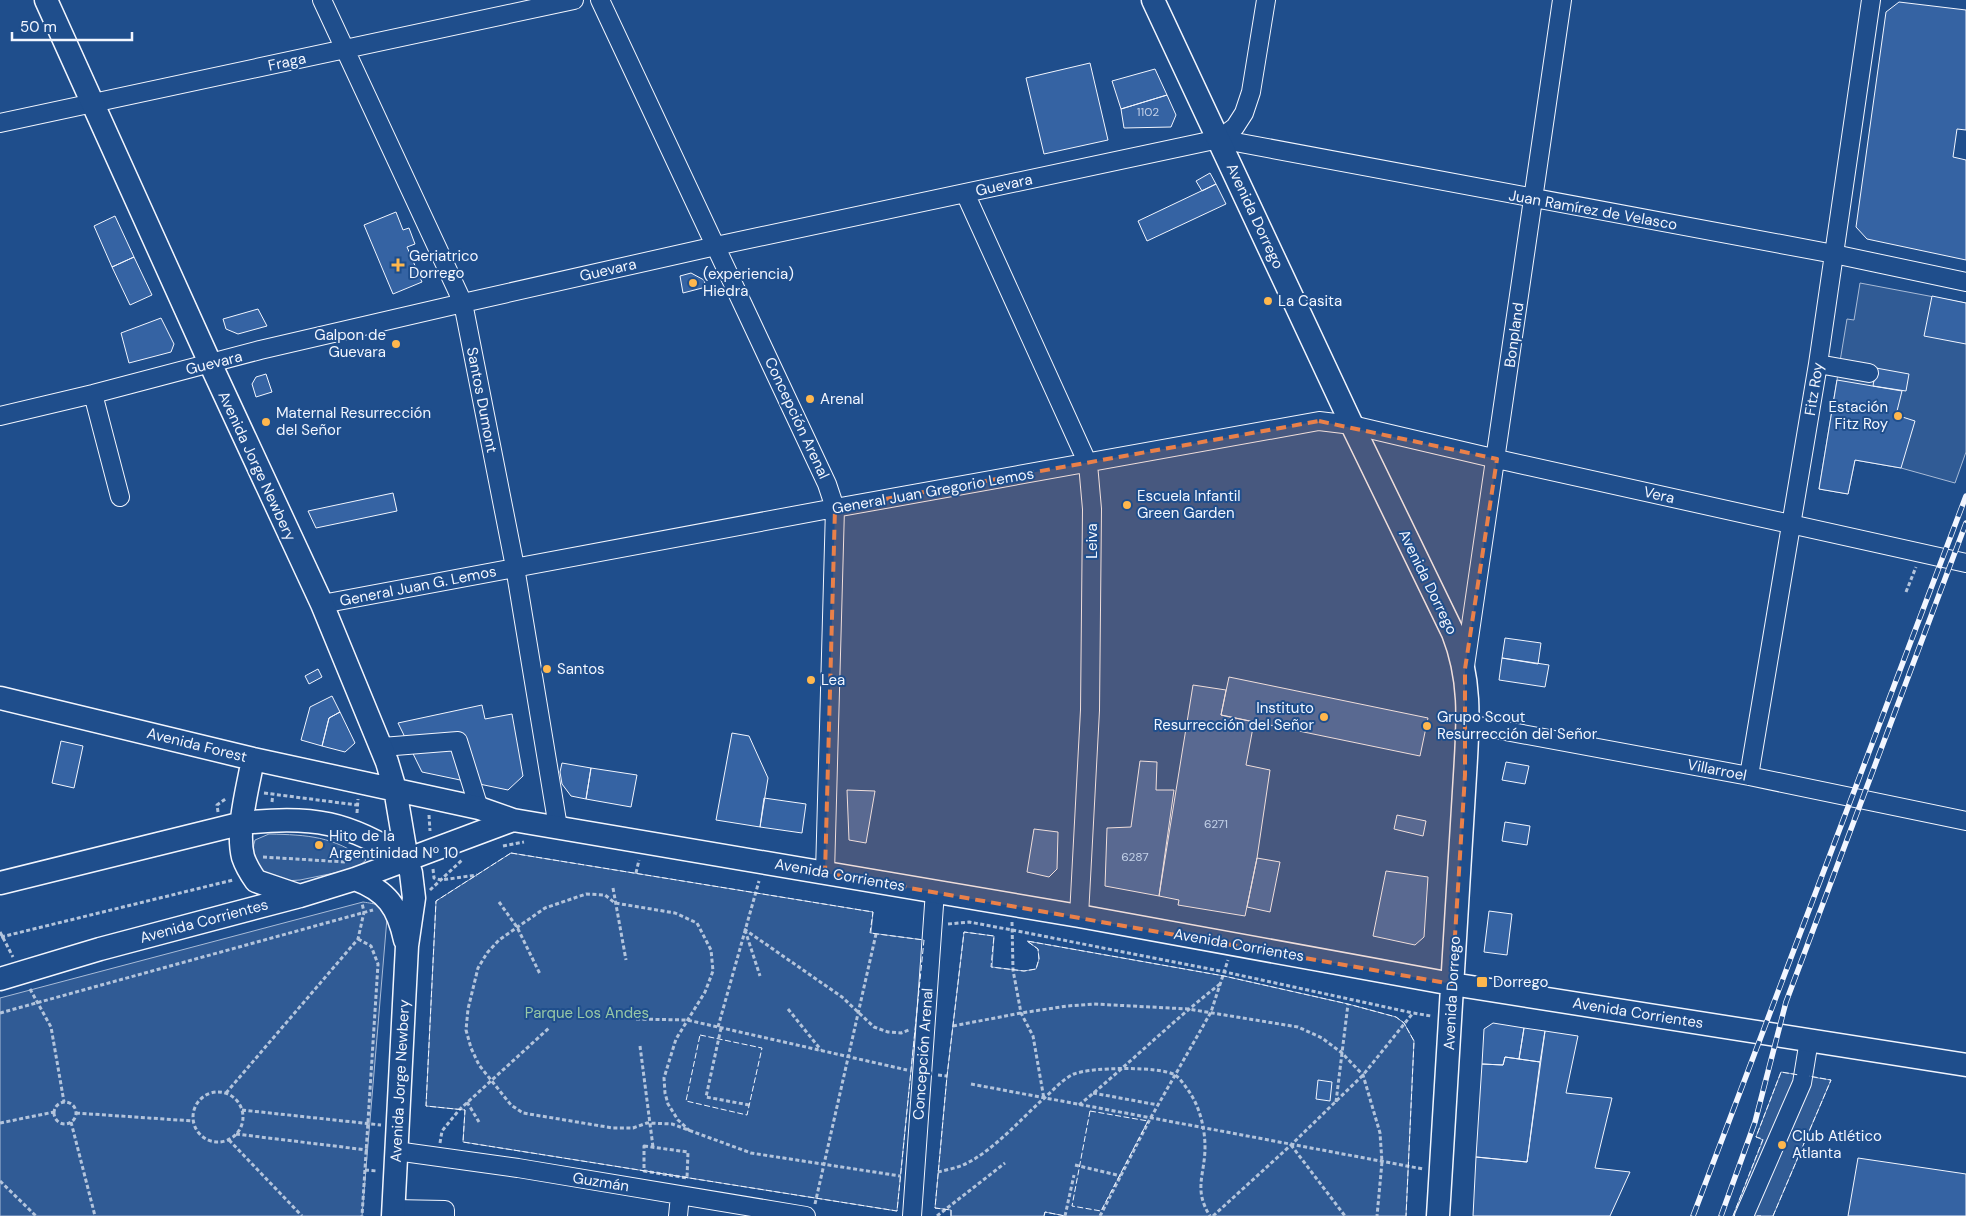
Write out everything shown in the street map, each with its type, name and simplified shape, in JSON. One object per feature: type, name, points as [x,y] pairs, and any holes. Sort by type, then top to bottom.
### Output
[{"type":"main road","name":"Avenida Jorge Newbery","points":[[46,0],[92,105],[322,604],[382,747],[395,789],[407,860],[412,873],[404,902],[407,946],[393,1212]]},
{"type":"main road","name":"Avenida Dorrego","points":[[1153,0],[1352,425],[1453,633],[1465,669],[1468,687],[1468,724],[1438,1216]]},
{"type":"main road","name":"Avenida Forest","points":[[0,698],[253,759],[395,789]]},
{"type":"main road","points":[[253,759],[243,823],[243,857],[256,881],[300,896]]},
{"type":"main road","name":"Avenida Corrientes","points":[[395,789],[479,808],[513,820],[558,827],[763,875],[825,873],[1079,916],[1452,984],[1966,1065]]},
{"type":"main road","points":[[0,882],[243,823],[268,820],[310,820],[333,825],[373,839],[407,860]]},
{"type":"main road","name":"Avenida Corrientes","points":[[11,976],[300,896],[355,871],[407,860],[513,820]]},
{"type":"main road","points":[[355,871],[383,894],[404,902]]},
{"type":"street","name":"Santos Dumont","points":[[322,0],[343,50],[463,303],[515,567],[558,827]]},
{"type":"street","name":"Fraga","points":[[0,123],[92,105],[574,0]]},
{"type":"street","name":"Concepción Arenal","points":[[600,0],[828,484],[835,508],[825,873]]},
{"type":"street","points":[[1219,139],[1235,127],[1247,106],[1266,0]]},
{"type":"street","name":"Bonpland","points":[[1465,669],[1497,459],[1562,0]]},
{"type":"street","name":"Fitz Roy","points":[[1749,776],[1818,364],[1871,0]]},
{"type":"street","name":"Guevara","points":[[0,416],[210,363],[463,303],[716,246],[1219,139]]},
{"type":"street","name":"Juan Ramírez de Velasco","points":[[1219,139],[1834,254],[1966,282]]},
{"type":"street","name":"Leiva","points":[[965,193],[1088,464],[1092,510],[1090,710],[1079,916]]},
{"type":"street","points":[[1818,364],[1869,373]]},
{"type":"street","points":[[93,394],[120,497]]},
{"type":"street","name":"General Juan Gregorio Lemos","points":[[515,567],[1320,421],[1352,425]]},
{"type":"street","name":"Vera","points":[[1352,425],[1966,563]]},
{"type":"street","name":"General Juan G. Lemos","points":[[322,604],[515,567]]},
{"type":"street","name":"Villarroel","points":[[1468,724],[1749,776],[1966,821]]},
{"type":"street","points":[[382,747],[458,741],[479,808]]},
{"type":"street","name":"Concepción Arenal","points":[[912,1216],[935,891]]},
{"type":"street","points":[[1744,1216],[1802,1083],[1809,1040]]},
{"type":"street","name":"Guzmán","points":[[396,1151],[680,1195],[810,1212]]},
{"type":"street","points":[[678,1216],[680,1195]]},
{"type":"street","points":[[393,1212],[445,1210],[445,1216]]},
{"type":"path","points":[[1906,592],[1921,553]]},
{"type":"path","points":[[268,820],[273,793]]},
{"type":"path","points":[[495,847],[521,842],[531,844]]},
{"type":"path","points":[[226,1092],[358,939],[364,912],[355,871],[260,857],[262,848]]},
{"type":"path","points":[[0,1013],[404,902],[434,888],[463,859]]},
{"type":"path","points":[[638,861],[648,863]]},
{"type":"path","points":[[749,1105],[706,1097],[719,1027],[744,929],[763,875]]},
{"type":"path","points":[[1,937],[234,880]]},
{"type":"path","points":[[613,888],[626,960]]},
{"type":"path","points":[[690,1131],[678,1120],[668,1104],[664,1094],[664,1078],[676,1039],[705,992],[713,971],[711,950],[697,923],[675,913],[616,903],[605,895],[586,894],[545,908],[499,940],[487,953],[478,968],[472,986],[466,1030],[471,1048],[479,1065],[511,1105],[523,1113],[613,1128],[633,1128],[647,1123],[672,1124],[690,1131],[751,1153],[900,1176]]},
{"type":"path","points":[[499,902],[517,927],[540,974]]},
{"type":"path","points":[[1011,904],[1013,970],[1021,1013],[1033,1036],[1044,1098]]},
{"type":"path","points":[[932,926],[969,922],[1451,1019]]},
{"type":"path","points":[[744,929],[760,976]]},
{"type":"path","points":[[744,929],[842,997],[874,1027],[888,1032],[901,1033],[915,1028]]},
{"type":"path","points":[[0,932],[11,976],[38,1003],[51,1027],[64,1102]]},
{"type":"path","points":[[810,1212],[824,1163],[876,934]]},
{"type":"path","points":[[358,939],[371,946],[378,964],[362,1216]]},
{"type":"path","points":[[1100,1216],[1150,1119],[1211,1012],[1225,972],[1231,944]]},
{"type":"path","points":[[1078,1105],[1220,983]]},
{"type":"path","points":[[953,1026],[1021,1013],[1094,1004],[1188,1009],[1262,1023],[1298,1027],[1322,1038],[1342,1053],[1363,1075],[1380,1133],[1382,1162],[1377,1216]]},
{"type":"path","points":[[1336,1103],[1348,1004]]},
{"type":"path","points":[[788,1009],[821,1051]]},
{"type":"path","points":[[938,1172],[963,1165],[983,1154],[1044,1098],[1074,1074],[1096,1070],[1150,1068],[1175,1075],[1188,1090],[1198,1108],[1204,1129],[1205,1147],[1200,1181],[1203,1204],[1212,1216],[1336,1103],[1363,1075],[1414,1013]]},
{"type":"path","points":[[636,1019],[687,1020],[922,1073],[947,1076]]},
{"type":"path","points":[[437,1156],[442,1131],[467,1102],[549,1028]]},
{"type":"path","points":[[640,1046],[653,1147]]},
{"type":"path","points":[[971,1084],[1441,1173]]},
{"type":"path","points":[[226,1092],[236,1099],[242,1110],[242,1123],[236,1134],[229,1140],[218,1142],[207,1140],[197,1132],[193,1121],[193,1110],[198,1101],[206,1094],[226,1092]]},
{"type":"path","points":[[1093,1093],[1158,1105]]},
{"type":"path","points":[[71,1122],[60,1123],[55,1119],[54,1112],[57,1105],[64,1102],[71,1104],[76,1113]]},
{"type":"path","points":[[467,1102],[479,1122]]},
{"type":"path","points":[[242,1110],[368,1124]]},
{"type":"path","points":[[0,1123],[54,1112]]},
{"type":"path","points":[[76,1113],[193,1121]]},
{"type":"path","points":[[76,1113],[71,1122],[95,1216]]},
{"type":"path","points":[[236,1134],[367,1150]]},
{"type":"path","points":[[229,1140],[302,1216]]},
{"type":"path","points":[[1291,1145],[1345,1216]]},
{"type":"path","points":[[644,1146],[653,1147],[688,1152],[687,1178],[644,1171],[644,1146]]},
{"type":"path","points":[[937,1216],[1005,1163]]},
{"type":"path","points":[[1075,1165],[1121,1176]]},
{"type":"path","points":[[1065,1216],[1074,1174]]},
{"type":"path","points":[[0,1180],[36,1216]]},
{"type":"highlighted area","points":[[1319,421],[1497,459],[1465,669],[1465,775],[1452,984],[825,873],[835,508]]},
{"type":"green space","name":"Estación Fitz Roy","points":[[1860,283],[1966,303],[1966,452],[1955,483],[1901,468],[1855,460],[1848,494],[1819,489],[1847,319],[1854,320]]},
{"type":"green space","points":[[269,834],[320,838],[342,846],[366,860],[358,867],[344,871],[300,880],[285,881],[262,873],[255,861],[253,849],[255,840]]},
{"type":"green space","name":"Parque Los Andes","points":[[511,853],[873,912],[871,933],[924,940],[897,1211],[463,1142],[465,1110],[426,1106],[436,901]]},
{"type":"green space","points":[[363,902],[381,907],[387,918],[362,1216],[0,1216],[0,998]]},
{"type":"green space","points":[[964,932],[994,936],[992,967],[1024,971],[1036,969],[1039,959],[1038,949],[1027,941],[1224,976],[1348,1004],[1396,1017],[1404,1023],[1414,1041],[1406,1216],[1065,1216],[1045,1212],[1044,1216],[951,1216],[951,1210],[935,1208],[947,1076]]},
{"type":"green space","name":"Club Atlético Atlanta","points":[[1781,1072],[1831,1080],[1773,1216],[1733,1216],[1763,1140],[1756,1137]]},
{"type":"building","points":[[1899,2],[1966,10],[1966,130],[1957,129],[1953,157],[1966,160],[1966,260],[1867,239],[1856,227],[1886,12]]},
{"type":"building","points":[[1090,63],[1108,140],[1044,154],[1026,78]]},
{"type":"building","points":[[1155,69],[1167,95],[1121,109],[1112,81]]},
{"type":"building","points":[[1167,95],[1176,115],[1171,127],[1124,128],[1121,109]]},
{"type":"building","points":[[1210,173],[1216,184],[1202,191],[1196,181]]},
{"type":"building","points":[[1216,184],[1226,204],[1147,241],[1138,221]]},
{"type":"building","name":"Geriatrico Dorrego","points":[[396,212],[403,230],[409,228],[415,244],[407,247],[422,282],[393,294],[364,225]]},
{"type":"building","points":[[115,216],[134,257],[112,267],[94,226]]},
{"type":"building","points":[[134,257],[152,295],[130,305],[112,267]]},
{"type":"building","name":"(experiencia) Hiedra","points":[[691,273],[704,280],[706,287],[683,293],[680,276]]},
{"type":"building","points":[[1932,296],[1966,303],[1966,344],[1924,336]]},
{"type":"building","points":[[258,309],[267,326],[238,334],[226,329],[223,319]]},
{"type":"building","points":[[161,318],[174,344],[171,352],[129,363],[121,333]]},
{"type":"building","points":[[1876,368],[1909,374],[1906,391],[1873,386]]},
{"type":"building","points":[[266,374],[272,392],[256,397],[252,384],[256,377]]},
{"type":"building","points":[[1837,380],[1902,391],[1896,415],[1915,421],[1901,468],[1855,460],[1848,494],[1819,489]]},
{"type":"building","points":[[393,493],[397,511],[316,528],[308,511]]},
{"type":"building","points":[[1505,638],[1541,643],[1538,664],[1502,658]]},
{"type":"building","points":[[1502,658],[1549,665],[1545,687],[1499,680]]},
{"type":"building","points":[[318,669],[322,677],[309,684],[305,676]]},
{"type":"building","name":"Instituto Resurrección del Señor","points":[[1229,677],[1428,718],[1420,756],[1221,715]]},
{"type":"building","points":[[1193,685],[1226,690],[1221,715],[1254,722],[1246,765],[1270,770],[1257,858],[1245,916],[1178,905],[1179,900],[1159,896]]},
{"type":"building","points":[[332,696],[340,712],[329,718],[322,746],[301,740],[310,707]]},
{"type":"building","points":[[482,705],[485,719],[512,714],[523,776],[508,790],[422,772],[398,723]]},
{"type":"building","points":[[340,712],[355,743],[345,752],[322,746],[329,718]]},
{"type":"building","points":[[732,733],[749,736],[768,778],[760,827],[716,820]]},
{"type":"building","points":[[61,741],[83,746],[74,788],[52,783]]},
{"type":"building","points":[[1140,761],[1157,762],[1156,790],[1174,790],[1159,896],[1105,886],[1107,828],[1131,827]]},
{"type":"building","points":[[1506,762],[1529,766],[1525,784],[1502,780]]},
{"type":"building","points":[[562,763],[591,768],[586,799],[571,796],[562,784],[560,772]]},
{"type":"building","points":[[591,768],[637,775],[631,807],[586,799]]},
{"type":"building","points":[[847,790],[875,791],[866,843],[849,840]]},
{"type":"building","points":[[764,798],[806,804],[802,833],[760,827]]},
{"type":"building","points":[[1397,815],[1426,821],[1423,836],[1394,829]]},
{"type":"building","points":[[1505,822],[1530,826],[1527,845],[1502,841]]},
{"type":"building","points":[[1034,829],[1058,832],[1057,869],[1049,877],[1027,872]]},
{"type":"building","points":[[1257,858],[1280,862],[1270,912],[1247,907]]},
{"type":"building","points":[[1386,871],[1428,877],[1424,937],[1415,945],[1373,936]]},
{"type":"building","points":[[1489,911],[1512,914],[1507,955],[1484,952]]},
{"type":"building","points":[[1493,1023],[1524,1028],[1519,1059],[1505,1057],[1503,1065],[1482,1064],[1484,1029]]},
{"type":"building","points":[[1524,1028],[1545,1031],[1540,1062],[1519,1059]]},
{"type":"building","points":[[1545,1031],[1578,1036],[1566,1093],[1612,1098],[1595,1168],[1630,1172],[1610,1216],[1473,1216],[1476,1157],[1527,1162]]},
{"type":"building","points":[[1505,1057],[1540,1062],[1527,1162],[1476,1157],[1482,1064],[1503,1065]]},
{"type":"building","points":[[1318,1080],[1332,1082],[1330,1101],[1316,1099]]},
{"type":"building","points":[[1858,1158],[1966,1174],[1966,1216],[1848,1216]]},
{"type":"railway","points":[[1693,1216],[1966,496]]},
{"type":"railway","points":[[1721,1216],[1755,1122],[1786,1002],[1966,523]]},
{"type":"fence","points":[[511,853],[873,912],[870,933],[924,940],[897,1211],[463,1142],[465,1110],[426,1106],[436,901],[511,853]]},
{"type":"fence","points":[[951,1216],[951,1210],[935,1208],[947,1076],[964,932],[994,936],[991,967],[1024,971],[1036,969],[1039,959],[1038,949],[1027,941],[1224,976],[1348,1004],[1396,1017],[1404,1023],[1414,1041],[1406,1216]]},
{"type":"fence","points":[[700,1035],[762,1048],[747,1115],[686,1101],[700,1035]]},
{"type":"fence","points":[[1733,1216],[1763,1139],[1756,1137],[1781,1072],[1799,1075]]},
{"type":"fence","points":[[1773,1216],[1831,1080],[1809,1076]]},
{"type":"fence","points":[[1090,1111],[1148,1121],[1101,1211],[1072,1206],[1090,1111]]},
{"type":"fence","points":[[1044,1216],[1045,1212],[1065,1216]]},
{"type":"place","name":"Geriatrico Dorrego","points":[[398,265]]},
{"type":"place","name":"(experiencia) Hiedra","points":[[693,283]]},
{"type":"place","name":"La Casita","points":[[1268,301]]},
{"type":"place","name":"Galpon de Guevara","points":[[396,344]]},
{"type":"place","name":"Arenal","points":[[810,399]]},
{"type":"place","name":"Estación Fitz Roy","points":[[1898,416]]},
{"type":"place","name":"Maternal Resurrección del Señor","points":[[266,422]]},
{"type":"place","name":"Escuela Infantil Green Garden","points":[[1127,505]]},
{"type":"place","name":"Santos","points":[[547,669]]},
{"type":"place","name":"Lea","points":[[811,680]]},
{"type":"place","name":"Instituto Resurrección del Señor","points":[[1324,717]]},
{"type":"place","name":"Grupo Scout Resurrección del Señor","points":[[1427,726]]},
{"type":"place","name":"Hito de la Argentinidad Nº 10","points":[[319,845]]},
{"type":"place","name":"Dorrego","points":[[1482,982]]},
{"type":"place","name":"Club Atlético Atlanta","points":[[1782,1145]]}]
